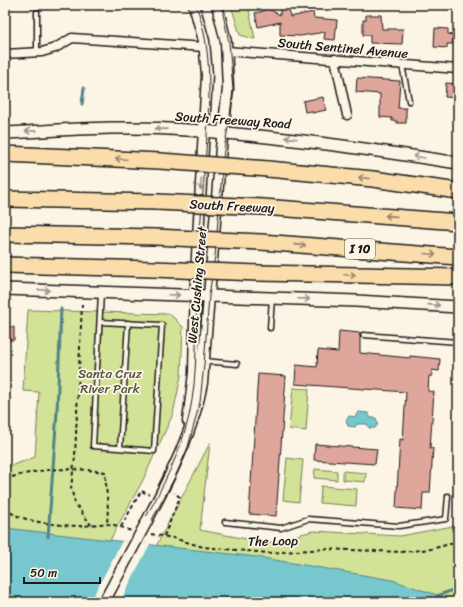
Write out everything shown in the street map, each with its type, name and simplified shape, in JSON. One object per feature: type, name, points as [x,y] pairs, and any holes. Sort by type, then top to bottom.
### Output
[{"type":"highway","points":[[5,154],[160,161],[268,169],[373,179],[458,191]]},
{"type":"highway","name":"South Freeway","points":[[5,199],[157,202],[263,207],[458,222]]},
{"type":"highway","name":"I 10","points":[[5,234],[155,237],[261,242],[458,257]]},
{"type":"highway","points":[[5,265],[458,277]]},
{"type":"main road","name":"South Freeway Road","points":[[5,133],[108,128],[223,132],[311,141],[458,163]]},
{"type":"main road","points":[[5,289],[272,298],[458,307]]},
{"type":"street","name":"West Cushing Street","points":[[183,447],[192,392],[208,75],[205,47],[194,5]]},
{"type":"street","name":"West Cushing Street","points":[[104,602],[147,521],[183,447],[195,418],[204,361],[223,132],[228,89],[227,51],[217,5]]},
{"type":"street","points":[[5,54],[37,53],[55,48],[72,38],[205,47]]},
{"type":"street","name":"South Sentinel Avenue","points":[[227,51],[458,69]]},
{"type":"street","points":[[335,59],[347,115]]},
{"type":"lane","points":[[37,12],[37,53]]},
{"type":"lane","points":[[402,65],[409,101]]},
{"type":"lane","points":[[100,322],[162,325],[154,451],[93,446],[100,322],[102,292]]},
{"type":"lane","points":[[270,328],[272,298]]},
{"type":"lane","points":[[120,448],[128,323]]},
{"type":"lane","points":[[363,335],[458,342]]},
{"type":"lane","points":[[204,361],[237,364]]},
{"type":"lane","points":[[224,522],[281,528],[308,520],[399,526],[446,519],[448,496]]},
{"type":"path","points":[[82,304],[74,468],[71,488],[75,503],[91,525]]},
{"type":"path","points":[[5,479],[34,471],[63,468],[105,472],[108,509],[107,524]]},
{"type":"path","points":[[121,528],[141,491],[149,494]]},
{"type":"path","points":[[164,536],[180,497],[174,494]]},
{"type":"path","points":[[5,508],[10,514],[25,519],[63,524],[107,524],[134,532]]},
{"type":"path","name":"The Loop","points":[[146,533],[164,536],[203,547],[269,552],[326,549],[401,552],[431,550],[458,542]]},
{"type":"green space","points":[[231,5],[248,5],[255,39],[240,35]]},
{"type":"green space","name":"Santa Cruz River Park","points":[[28,310],[170,314],[183,327],[181,376],[173,414],[143,480],[80,595],[5,602],[5,468],[35,457],[39,392],[23,391]]},
{"type":"green space","points":[[293,388],[309,389],[306,431],[289,429]]},
{"type":"green space","points":[[210,443],[200,530],[267,543],[313,531],[400,536],[458,525],[458,602],[127,602]]},
{"type":"green space","points":[[287,458],[303,460],[299,502],[283,500]]},
{"type":"green space","points":[[315,469],[337,471],[337,480],[314,478]]},
{"type":"green space","points":[[343,471],[366,473],[365,482],[343,480]]},
{"type":"green space","points":[[321,486],[357,489],[356,506],[320,503]]},
{"type":"water","points":[[358,412],[368,413],[371,418],[376,418],[378,424],[375,428],[369,428],[367,424],[357,424],[355,427],[348,426],[346,421],[349,416],[355,417]]},
{"type":"water","points":[[5,528],[257,557],[392,580],[458,602],[5,602]]},
{"type":"pier","points":[[122,541],[150,544],[120,602],[90,602]]},
{"type":"building","points":[[262,5],[280,15],[280,5],[289,5],[290,17],[313,12],[314,18],[337,20],[335,40],[324,39],[325,32],[300,36],[280,35],[280,22],[258,27],[255,13],[264,11]]},
{"type":"building","points":[[366,15],[381,15],[382,29],[403,29],[402,44],[370,43],[370,35],[363,35],[363,20],[366,20]]},
{"type":"building","points":[[435,28],[448,29],[448,34],[453,35],[453,44],[447,44],[447,48],[434,47]]},
{"type":"building","points":[[357,78],[400,81],[398,108],[406,108],[406,123],[397,123],[397,121],[392,121],[392,118],[380,117],[380,94],[356,92]]},
{"type":"building","points":[[446,83],[458,84],[458,98],[445,97]]},
{"type":"building","points":[[323,97],[326,110],[312,113],[312,111],[305,112],[303,101]]},
{"type":"building","points":[[5,327],[14,327],[14,340],[5,340]]},
{"type":"building","points":[[339,331],[360,333],[360,353],[410,358],[410,356],[440,359],[439,371],[432,370],[432,376],[429,376],[428,391],[434,392],[430,448],[433,448],[430,493],[423,493],[422,510],[396,508],[400,439],[403,440],[406,392],[295,384],[296,365],[317,367],[318,350],[338,352]]},
{"type":"building","points":[[258,374],[286,376],[276,516],[249,514]]},
{"type":"building","points":[[315,444],[377,449],[375,464],[314,460]]},
{"type":"waterway","points":[[82,104],[84,88]]},
{"type":"waterway","points":[[48,537],[57,412],[61,309]]},
{"type":"waterway","points":[[437,596],[458,588]]},
{"type":"tram line","points":[[145,519],[176,457],[189,416],[194,383],[197,281],[209,95],[206,41],[196,5]]},
{"type":"tram line","points":[[108,602],[176,475],[188,447],[200,402],[224,150],[233,90],[229,42],[221,5]]}]
